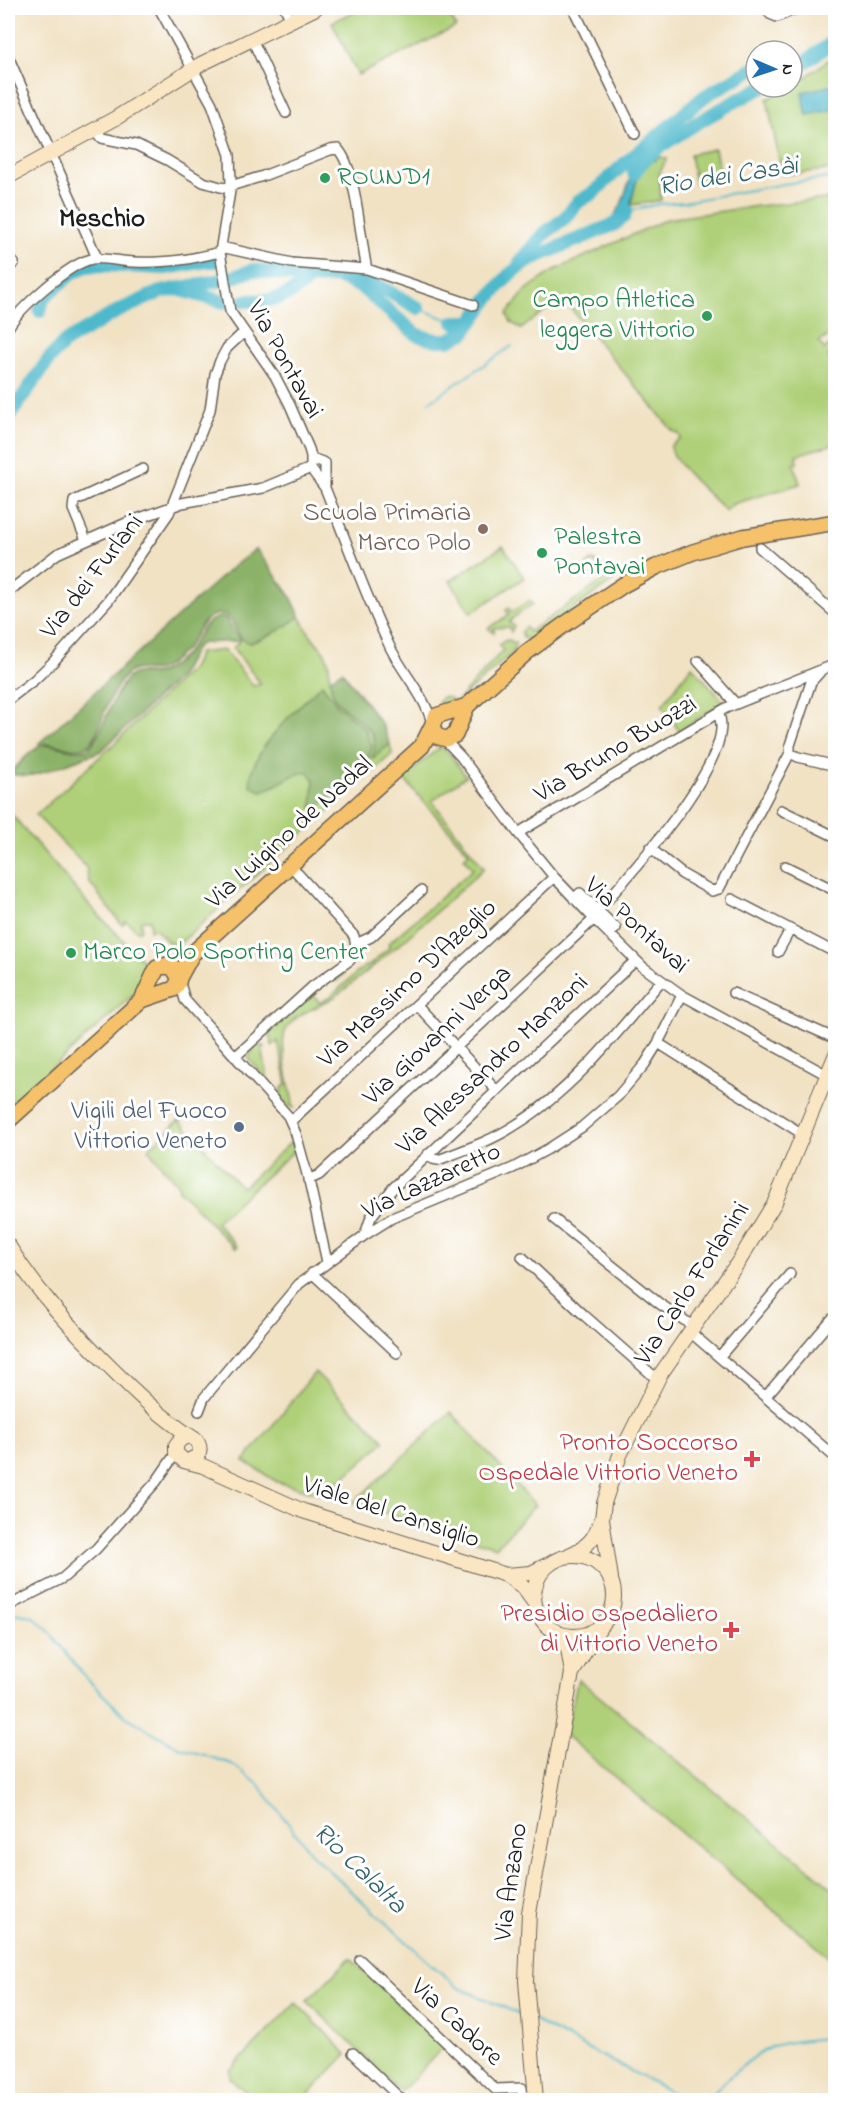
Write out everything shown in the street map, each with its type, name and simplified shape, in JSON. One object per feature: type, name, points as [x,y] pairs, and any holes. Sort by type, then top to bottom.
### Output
[{"type":"main road","points":[[8,177],[96,130],[193,69],[252,39],[288,14],[316,8]]},
{"type":"main road","points":[[445,726],[542,641],[623,585],[656,567],[693,552],[743,537],[836,522]]},
{"type":"main road","name":"Via Luigino de Nadal","points":[[8,1121],[142,1000],[157,971],[190,956],[445,726]]},
{"type":"main road","name":"Via Luigino de Nadal","points":[[142,1000],[174,989],[190,956]]},
{"type":"main road","points":[[166,992],[157,989],[153,981],[157,971],[173,967],[179,978]]},
{"type":"main road","name":"Via Carlo Forlanini","points":[[611,1578],[602,1519],[604,1503],[620,1455],[658,1380],[767,1217],[804,1135],[836,1054]]},
{"type":"main road","name":"Viale del Cansiglio","points":[[8,1245],[33,1284],[64,1321],[134,1391],[173,1435],[181,1455],[303,1511],[506,1575],[523,1587],[535,1604]]},
{"type":"main road","name":"Viale del Cansiglio","points":[[134,1391],[197,1443],[210,1463],[262,1494]]},
{"type":"main road","points":[[185,1437],[197,1443],[198,1456],[181,1455],[185,1437]]},
{"type":"main road","name":"Via Carlo Forlanini","points":[[569,1555],[579,1551],[590,1542],[602,1519]]},
{"type":"main road","points":[[569,1555],[579,1555],[598,1562],[611,1578],[614,1590],[612,1612],[600,1627],[583,1635],[564,1635],[555,1632],[542,1620],[535,1604],[536,1583],[547,1565],[569,1555]]},
{"type":"main road","name":"Viale del Cansiglio","points":[[506,1575],[531,1573],[547,1565]]},
{"type":"main road","name":"Via Anzano","points":[[572,1673],[600,1627]]},
{"type":"main road","name":"Via Anzano","points":[[536,2100],[527,2011],[525,1963],[529,1913],[572,1673],[568,1649],[555,1632]]},
{"type":"street","name":"Via Pontavai","points":[[159,8],[212,104],[227,145],[231,165],[231,185],[222,264],[230,311],[243,333],[261,354],[290,405],[386,639],[421,698],[445,726],[461,757],[554,877],[574,899],[596,915],[609,934],[636,960],[682,995],[827,1075]]},
{"type":"street","points":[[573,8],[635,134]]},
{"type":"street","points":[[766,8],[770,14],[777,17],[798,8]]},
{"type":"street","points":[[252,39],[286,113]]},
{"type":"street","points":[[8,56],[97,258]]},
{"type":"street","points":[[96,130],[102,138],[131,143],[167,160],[203,182],[224,188],[338,149],[351,182],[368,269]]},
{"type":"street","points":[[8,328],[26,305],[66,272],[85,261],[97,258],[165,263],[292,263],[368,269],[473,305]]},
{"type":"street","name":"Via dei Furlani","points":[[8,700],[53,662],[101,609],[153,537],[172,506],[212,404],[217,369],[227,348],[243,333]]},
{"type":"street","points":[[8,592],[50,558],[86,540],[143,517],[172,506],[263,488],[315,469]]},
{"type":"street","points":[[86,540],[73,509],[74,501],[143,470]]},
{"type":"street","points":[[143,517],[152,520],[155,524],[153,537]]},
{"type":"street","points":[[760,548],[836,614]]},
{"type":"street","name":"Via Bruno Buozzi","points":[[698,661],[736,704]]},
{"type":"street","name":"Via Bruno Buozzi","points":[[518,833],[718,713],[836,664]]},
{"type":"street","points":[[650,848],[690,879],[710,890],[717,891],[790,753],[790,745],[813,679],[823,670]]},
{"type":"street","points":[[793,682],[804,686],[807,696]]},
{"type":"street","name":"Via Giovanni Verga","points":[[308,1180],[319,1175],[596,915],[687,803],[722,733],[718,713]]},
{"type":"street","points":[[790,753],[836,766]]},
{"type":"street","points":[[781,810],[836,837]]},
{"type":"street","points":[[235,1057],[312,987],[350,960],[355,952],[356,944],[351,933],[291,866]]},
{"type":"street","points":[[785,866],[836,891]]},
{"type":"street","name":"Via Massimo D'Azeglio","points":[[291,1121],[554,877]]},
{"type":"street","points":[[356,944],[371,937],[421,891]]},
{"type":"street","points":[[732,899],[836,953]]},
{"type":"street","points":[[778,952],[790,930]]},
{"type":"street","name":"Via Alessandro Manzoni","points":[[365,1234],[369,1221],[384,1199],[428,1154],[636,960]]},
{"type":"street","points":[[179,978],[184,999]]},
{"type":"street","points":[[428,1154],[434,1160],[438,1160],[502,1133],[529,1116],[591,1062],[661,981]]},
{"type":"street","points":[[166,992],[184,999],[291,1121],[308,1180],[327,1262]]},
{"type":"street","points":[[733,993],[836,1039]]},
{"type":"street","name":"Via Lazzaretto","points":[[199,1411],[204,1398],[299,1284],[312,1273],[365,1234],[405,1212],[513,1168],[563,1140],[592,1119],[618,1096],[645,1064],[682,995]]},
{"type":"street","points":[[417,1005],[496,1090]]},
{"type":"street","points":[[658,1043],[804,1135]]},
{"type":"street","points":[[554,1219],[691,1328],[836,1458]]},
{"type":"street","points":[[522,1257],[658,1380]]},
{"type":"street","points":[[312,1273],[396,1353]]},
{"type":"street","points":[[720,1356],[790,1274]]},
{"type":"street","points":[[766,1396],[832,1319]]},
{"type":"street","points":[[8,1606],[63,1578],[96,1549],[181,1455]]},
{"type":"street","name":"Via Cadore","points":[[360,1960],[495,2088],[522,2088],[524,2100]]},
{"type":"street","points":[[353,2053],[402,2100]]},
{"type":"green space","points":[[363,8],[446,8],[456,27],[358,75],[332,22]]},
{"type":"green space","points":[[835,55],[835,169],[782,175],[767,99],[804,99],[804,78]]},
{"type":"green space","points":[[715,149],[721,180],[695,184],[690,154]]},
{"type":"green space","points":[[660,157],[667,158],[659,174],[661,200],[631,205],[634,189],[642,171]]},
{"type":"green space","name":"Campo Atletica leggera Vittorio","points":[[835,198],[835,332],[819,342],[824,349],[835,341],[835,365],[828,355],[835,368],[836,436],[833,437],[834,444],[796,455],[798,463],[794,464],[800,484],[733,504],[726,511],[693,480],[672,452],[671,445],[681,438],[678,433],[673,431],[567,304],[554,304],[521,329],[511,322],[507,314],[526,290],[555,270],[667,219]]},
{"type":"green space","points":[[503,546],[524,578],[471,613],[450,581]]},
{"type":"green space","points":[[256,549],[290,595],[300,616],[276,632],[250,643],[239,636],[228,616],[219,614],[212,616],[201,626],[188,647],[167,665],[157,670],[130,671],[124,677],[107,705],[94,738],[87,746],[77,748],[38,744],[188,607]]},
{"type":"green space","points":[[593,560],[603,565],[614,580],[530,639],[523,638],[521,632],[525,627],[529,632],[605,579],[594,561],[581,570]]},
{"type":"green space","points":[[530,600],[533,604],[509,623],[514,626],[511,632],[509,627],[494,628],[494,633],[488,628],[509,615],[506,610],[509,608],[512,612]]},
{"type":"green space","points":[[300,616],[327,657],[330,679],[342,671],[382,725],[392,754],[178,945],[168,942],[155,928],[150,930],[150,920],[141,920],[141,929],[138,931],[126,921],[122,925],[89,882],[86,867],[36,815],[193,667],[199,653],[224,650],[253,686],[261,684],[233,648],[240,641],[240,637],[250,643],[257,641]]},
{"type":"green space","points":[[220,617],[226,618],[240,641],[202,643],[196,647],[180,676],[101,751],[38,774],[25,776],[10,774],[27,755],[44,745],[75,750],[88,749],[94,742],[115,697],[126,680],[135,673],[154,674],[167,669],[187,653],[209,622]]},
{"type":"green space","points":[[509,640],[515,643],[514,651],[457,702],[438,703],[442,697],[451,698],[456,702],[503,650],[499,645]]},
{"type":"green space","points":[[692,666],[724,702],[679,731],[662,705]]},
{"type":"green space","points":[[342,671],[382,725],[390,744],[372,759],[375,748],[374,738],[370,731],[341,705],[333,693],[330,679]]},
{"type":"green space","points":[[322,684],[338,706],[365,729],[372,746],[369,758],[363,767],[314,810],[312,808],[314,780],[308,772],[261,791],[251,786],[251,773],[265,745],[276,731]]},
{"type":"green space","points":[[440,747],[448,752],[466,776],[432,801],[484,868],[412,934],[355,981],[330,1000],[300,1015],[289,1025],[285,1032],[283,1048],[294,1108],[280,1096],[282,1088],[287,1084],[278,1041],[272,1046],[269,1033],[335,975],[340,972],[343,975],[336,981],[332,978],[313,995],[320,1003],[330,997],[390,947],[388,944],[473,869],[464,858],[469,853],[403,778]]},
{"type":"green space","name":"Marco Polo Sporting Center","points":[[8,810],[90,906],[147,965],[142,984],[135,993],[8,1108]]},
{"type":"green space","points":[[258,1045],[266,1047],[262,1047],[268,1081],[249,1059],[250,1053]]},
{"type":"green space","points":[[179,1120],[242,1188],[292,1141],[295,1150],[216,1222],[237,1247],[235,1249],[179,1190],[179,1186],[148,1149]]},
{"type":"green space","points":[[315,1372],[385,1441],[324,1495],[277,1482],[244,1461]]},
{"type":"green space","points":[[451,1412],[535,1505],[496,1547],[353,1503]]},
{"type":"green space","points":[[578,1679],[835,1890],[835,1962],[565,1735]]},
{"type":"green space","points":[[350,1958],[445,2045],[401,2092],[307,2001]]},
{"type":"green space","points":[[296,2003],[347,2054],[303,2100],[255,2100],[230,2078],[230,2070]]},
{"type":"water","points":[[835,85],[835,109],[807,115],[804,92]]},
{"type":"water","points":[[643,160],[625,217],[620,222],[610,223],[621,205],[635,165]]},
{"type":"waterway","points":[[804,63],[836,40]]},
{"type":"waterway","points":[[623,165],[705,96],[744,74]]},
{"type":"waterway","points":[[634,174],[654,152],[672,139],[744,97]]},
{"type":"waterway","points":[[520,262],[545,233],[564,219],[578,202],[593,193],[622,166],[643,160]]},
{"type":"waterway","name":"Rio dei Casài","points":[[628,211],[659,204],[836,177]]},
{"type":"waterway","points":[[8,418],[49,359],[65,342],[118,311],[160,292],[228,279],[253,270],[310,278],[338,277],[361,287],[417,335],[436,340],[448,340],[464,333],[488,299],[519,267],[540,255],[615,224],[624,216],[626,210]]},
{"type":"waterway","points":[[40,311],[43,298],[72,273],[86,266],[165,268],[218,261]]},
{"type":"waterway","points":[[349,277],[370,281],[418,308]]},
{"type":"waterway","points":[[245,301],[288,295],[310,278]]},
{"type":"waterway","points":[[177,289],[224,302]]},
{"type":"waterway","points":[[418,308],[454,322]]},
{"type":"waterway","points":[[454,322],[472,322]]},
{"type":"waterway","points":[[429,402],[512,346]]},
{"type":"waterway","name":"Rio Calalta","points":[[8,1616],[13,1613],[32,1616],[47,1629],[86,1678],[125,1716],[178,1747],[232,1764],[258,1784],[314,1857],[432,1965],[459,1988],[524,2016]]},
{"type":"waterway","name":"Rio Calalta","points":[[535,2021],[686,2100]]},
{"type":"waterway","points":[[707,2100],[737,2071],[771,2047],[836,2037]]},
{"type":"place","name":"ROUND1","points":[[325,178]]},
{"type":"place","name":"Campo Atletica leggera Vittorio","points":[[707,316]]},
{"type":"place","name":"Scuola Primaria Marco Polo","points":[[483,529]]},
{"type":"place","name":"Palestra Pontavai","points":[[542,553]]},
{"type":"place","name":"Marco Polo Sporting Center","points":[[71,953]]},
{"type":"place","name":"Vigili del Fuoco Vittorio Veneto","points":[[239,1127]]},
{"type":"place","name":"Pronto Soccorso Ospedale Vittorio Veneto","points":[[752,1459]]},
{"type":"place","name":"Presidio Ospedaliero di Vittorio Veneto","points":[[731,1630]]},
{"type":"district","name":"Meschio","points":[[102,219]]}]
